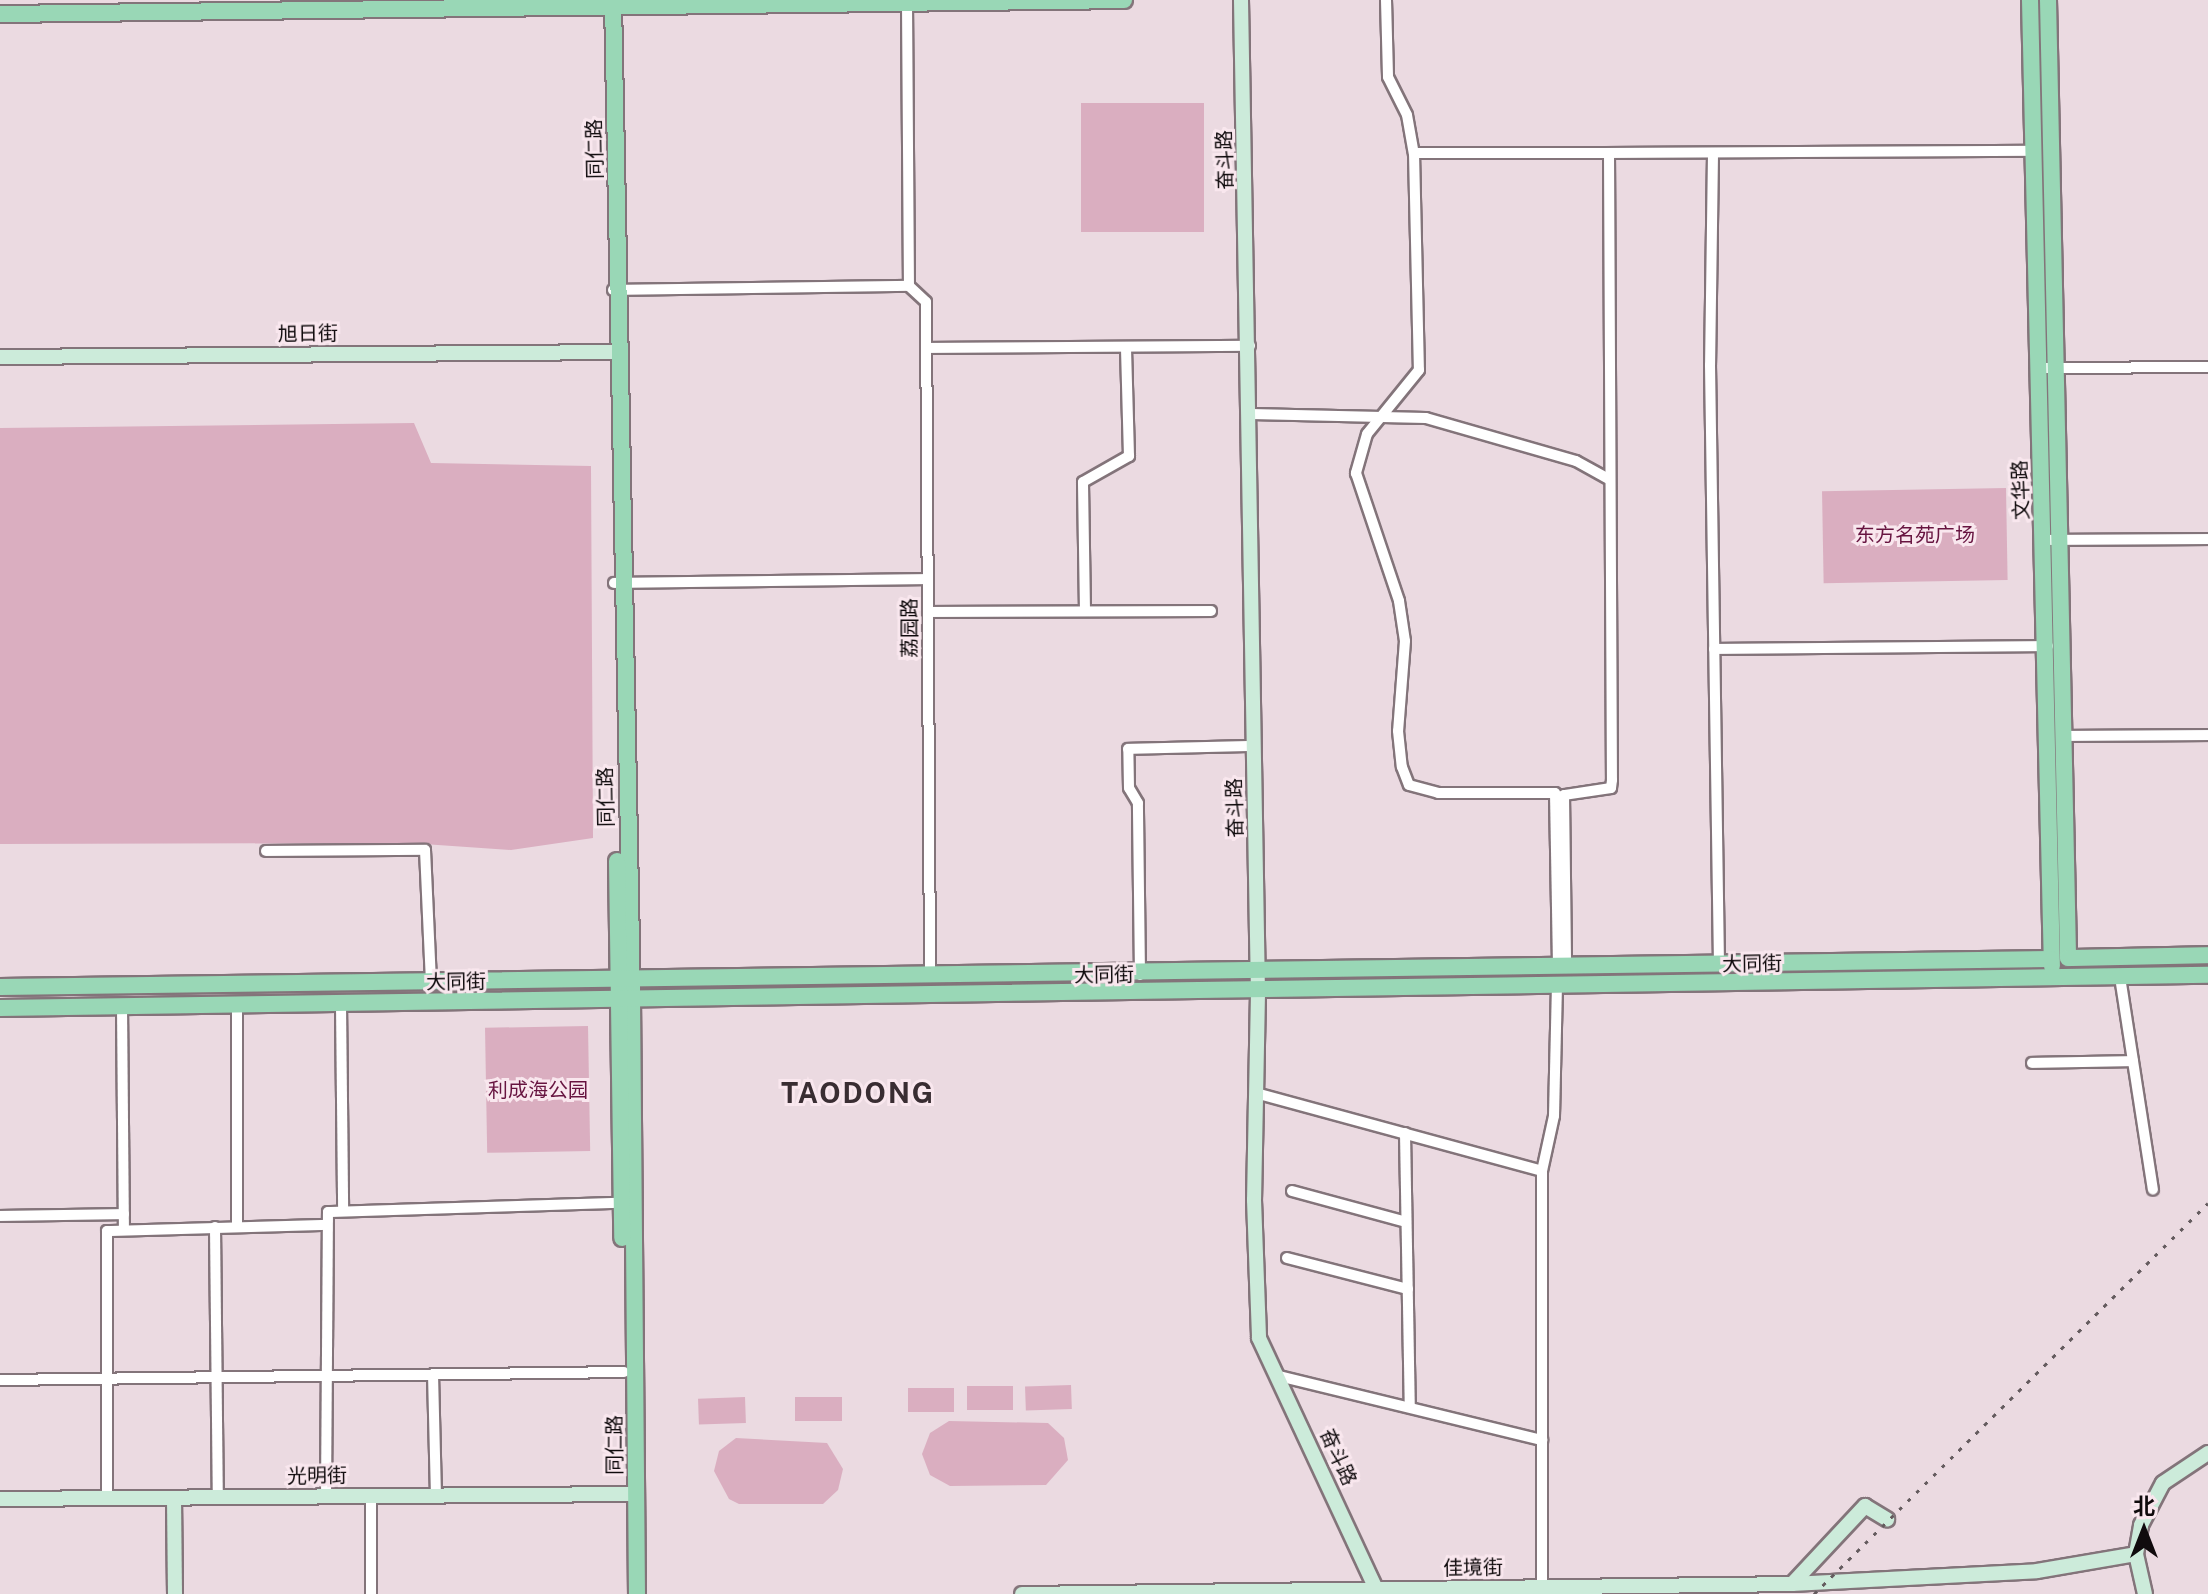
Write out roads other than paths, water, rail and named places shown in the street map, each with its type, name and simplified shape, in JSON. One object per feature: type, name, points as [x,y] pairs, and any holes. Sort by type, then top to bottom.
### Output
[{"type":"main road","points":[[0,14],[609,3],[1124,0]]},
{"type":"main road","name":"文华路","points":[[2030,0],[2038,368],[2051,540]]},
{"type":"main road","name":"文华路","points":[[2048,0],[2056,368],[2051,540],[2060,958]]},
{"type":"main road","name":"同仁路","points":[[609,3],[626,1000],[630,1494],[627,1594]]},
{"type":"main road","name":"文华路","points":[[2053,646],[2062,736],[2060,979]]},
{"type":"main road","name":"大同街","points":[[0,987],[1140,975],[2208,955]]},
{"type":"main road","name":"大同街","points":[[0,1008],[1258,993],[2208,975]]},
{"type":"main road","name":"同仁路","points":[[626,1000],[622,1203],[624,1372],[637,1594]]},
{"type":"street","name":"奋斗路","points":[[1241,0],[1251,414],[1259,1094],[1254,1200],[1259,1338],[1376,1589]]},
{"type":"street","points":[[1386,0],[1388,77],[1407,115],[1414,153],[1419,370],[1383,414],[1360,449],[1356,473],[1399,601],[1405,641],[1398,731],[1402,767],[1409,785],[1438,793],[1555,793],[1562,968]]},
{"type":"street","points":[[614,290],[909,286],[907,3]]},
{"type":"street","points":[[1414,153],[2035,151]]},
{"type":"street","points":[[1562,968],[1564,795],[1611,788],[1612,780],[1608,479],[1609,153]]},
{"type":"street","points":[[1713,154],[1714,649],[1719,966]]},
{"type":"street","name":"荔园路","points":[[909,286],[926,302],[930,977]]},
{"type":"street","points":[[926,348],[1250,346]]},
{"type":"street","points":[[1085,611],[1083,482],[1129,456],[1126,347]]},
{"type":"street","name":"旭日街","points":[[0,357],[614,352]]},
{"type":"street","points":[[2038,368],[2208,367]]},
{"type":"street","points":[[1251,414],[1383,414],[1488,433],[1576,461],[1608,479]]},
{"type":"street","points":[[2051,540],[2208,539]]},
{"type":"street","points":[[618,583],[927,579]]},
{"type":"street","points":[[928,612],[1211,611]]},
{"type":"street","points":[[1714,649],[2053,646]]},
{"type":"street","points":[[2062,736],[2208,735]]},
{"type":"street","points":[[1140,975],[1138,803],[1129,788],[1128,749],[1254,746]]},
{"type":"street","points":[[266,851],[425,850],[431,984]]},
{"type":"street","points":[[2120,977],[2153,1189]]},
{"type":"street","points":[[1542,1587],[1542,1171],[1554,1116],[1557,988]]},
{"type":"street","points":[[237,1004],[237,1226]]},
{"type":"street","points":[[341,1004],[343,1210]]},
{"type":"street","points":[[122,1006],[124,1230]]},
{"type":"street","points":[[2032,1063],[2133,1061]]},
{"type":"street","points":[[1259,1094],[1542,1171]]},
{"type":"street","points":[[1405,1133],[1410,1406]]},
{"type":"street","points":[[1292,1191],[1406,1222]]},
{"type":"street","points":[[326,1496],[325,1225],[328,1212],[622,1203]]},
{"type":"street","points":[[0,1216],[124,1214]]},
{"type":"street","points":[[107,1498],[107,1231],[325,1225]]},
{"type":"street","points":[[215,1227],[218,1497]]},
{"type":"street","points":[[1287,1258],[1408,1289]]},
{"type":"street","points":[[0,1380],[624,1372]]},
{"type":"street","points":[[433,1374],[436,1495]]},
{"type":"street","points":[[1279,1376],[1542,1440]]},
{"type":"street","points":[[2145,1594],[2136,1554],[2141,1525],[2163,1483],[2208,1453]]},
{"type":"street","name":"光明街","points":[[0,1499],[630,1494]]},
{"type":"street","points":[[371,1496],[371,1594]]},
{"type":"street","points":[[174,1498],[175,1594]]},
{"type":"street","points":[[1792,1584],[1865,1506],[1887,1519]]},
{"type":"street","name":"佳境街","points":[[1022,1594],[1376,1589],[1401,1592],[1792,1584],[2006,1574],[2136,1554]]},
{"type":"railway","points":[[1814,1594],[2208,1203]]},
{"type":"district","name":"TAODONG","points":[[858,1093]]},
{"type":"park label","name":"东方名苑广场","points":[[1915,535]]},
{"type":"park label","name":"利成海公园","points":[[538,1090]]}]
